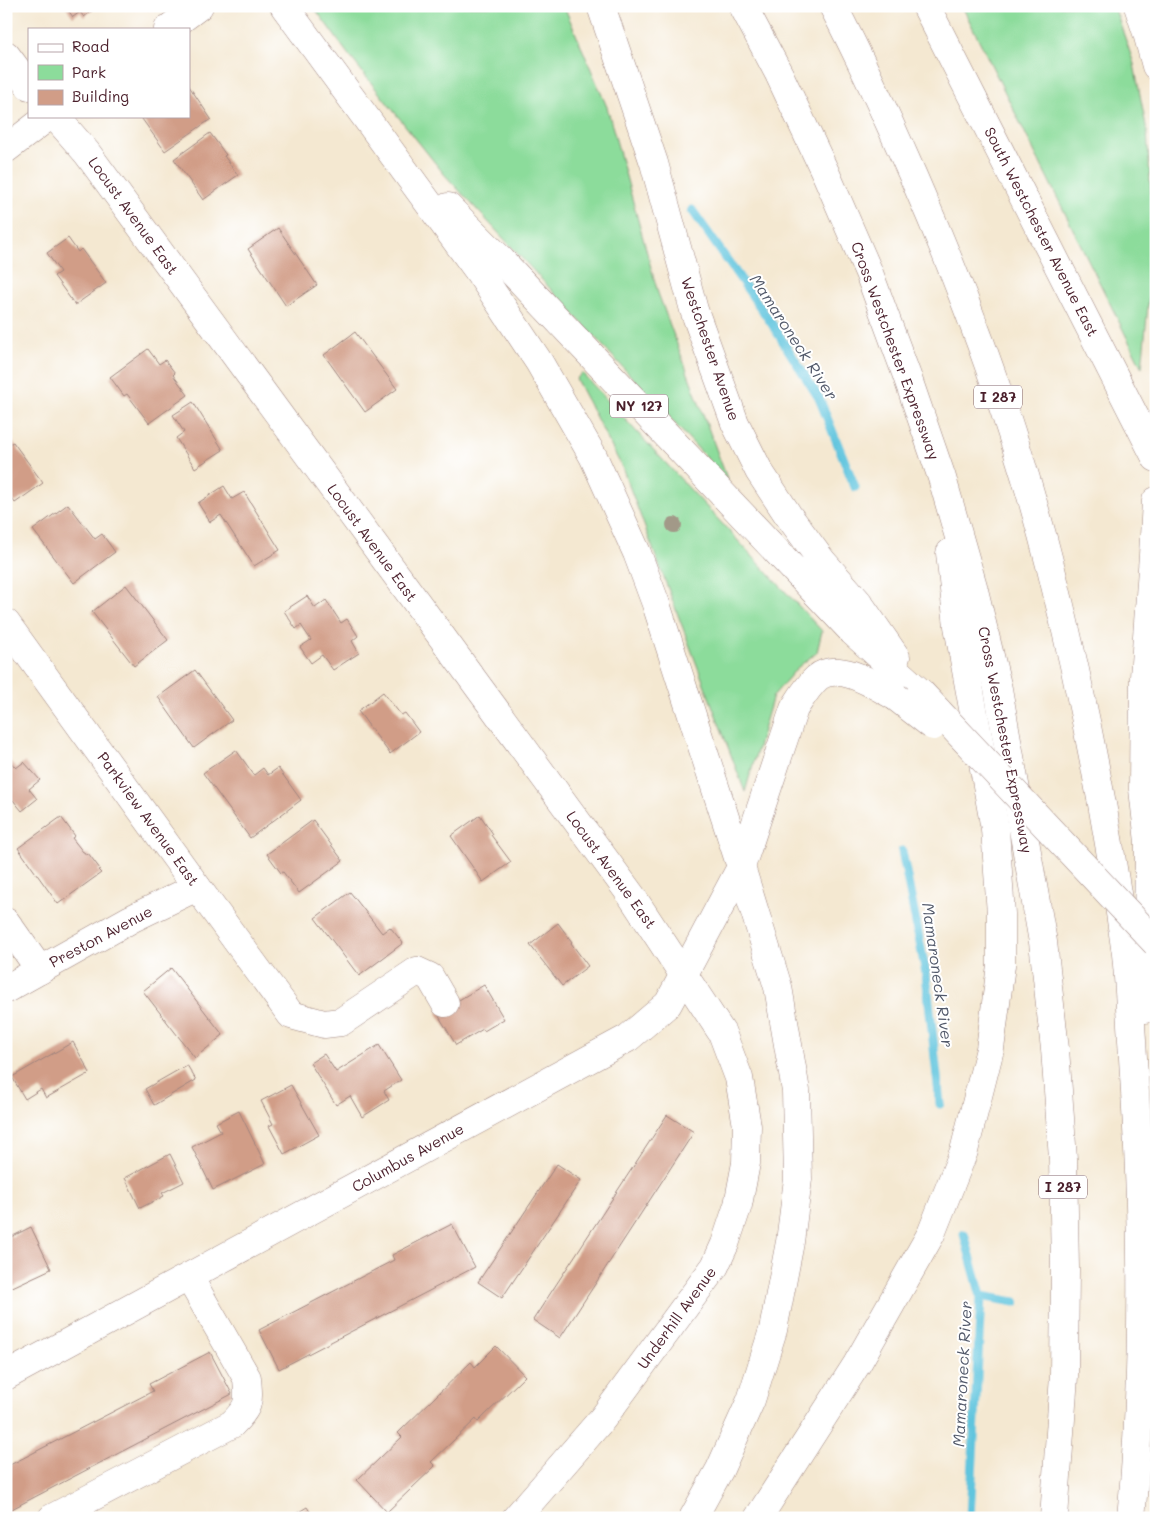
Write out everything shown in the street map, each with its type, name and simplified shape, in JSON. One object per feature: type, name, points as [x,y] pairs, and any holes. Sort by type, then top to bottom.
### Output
[{"type":"main road","points":[[169,28],[199,6]]},
{"type":"main road","name":"NY 127","points":[[284,6],[383,142],[502,261],[853,632],[894,662],[909,695]]},
{"type":"main road","name":"Westchester Avenue","points":[[601,6],[654,163],[694,310],[735,423],[759,472],[822,561],[858,602],[894,662]]},
{"type":"main road","name":"Cross Westchester Expressway","points":[[743,6],[779,74],[826,174],[869,273],[942,478],[973,586],[998,689],[1043,942],[1055,1049],[1063,1159],[1064,1376],[1054,1518]]},
{"type":"main road","name":"I 287","points":[[833,6],[898,142],[943,243],[1015,446],[1050,566],[1076,672],[1099,788],[1126,958],[1139,1151],[1142,1266],[1140,1375],[1131,1518]]},
{"type":"main road","name":"South Westchester Avenue East","points":[[926,6],[1156,458]]},
{"type":"main road","points":[[1138,6],[1156,66]]},
{"type":"main road","points":[[6,55],[28,85]]},
{"type":"main road","points":[[6,149],[46,118]]},
{"type":"main road","name":"Locust Avenue East","points":[[57,118],[87,153],[595,846],[684,974]]},
{"type":"main road","points":[[383,142],[479,272],[539,362],[593,456],[637,553],[656,604],[742,867],[778,987],[796,1091],[798,1179],[790,1242],[773,1330],[750,1400],[720,1469],[693,1518]]},
{"type":"main road","points":[[758,1518],[857,1364],[932,1234],[964,1151],[990,1049],[1001,965],[1001,914],[995,829],[958,626],[942,478]]},
{"type":"main road","points":[[1139,1151],[1148,941],[1149,842],[1143,789],[1144,677],[1156,501]]},
{"type":"main road","name":"Parkview Avenue East","points":[[6,623],[292,1015],[324,1024],[341,1022],[417,971],[430,977],[445,1003]]},
{"type":"main road","name":"Columbus Avenue","points":[[6,1376],[628,1038],[668,1004],[742,867],[794,709],[805,691],[819,677],[834,672],[854,674],[909,695]]},
{"type":"main road","points":[[909,695],[996,774],[1156,943]]},
{"type":"main road","name":"Preston Avenue","points":[[6,989],[131,919],[197,887]]},
{"type":"main road","points":[[6,922],[40,970]]},
{"type":"main road","name":"Underhill Avenue","points":[[516,1518],[603,1418],[700,1288],[715,1266],[725,1244],[738,1205],[746,1163],[747,1126],[739,1078],[722,1033],[684,974]]},
{"type":"main road","points":[[52,1518],[232,1424],[245,1410],[248,1397],[247,1378],[189,1277]]},
{"type":"green space","points":[[316,6],[564,6],[607,107],[658,293],[728,481],[444,174],[348,54],[316,10]]},
{"type":"green space","points":[[962,6],[1114,6],[1134,64],[1147,131],[1154,242],[1142,368]]},
{"type":"green space","points":[[582,373],[822,631],[817,652],[797,668],[773,696],[745,792],[622,467],[576,379]]},
{"type":"building","points":[[65,6],[93,6],[95,8],[84,17],[80,12],[73,17]]},
{"type":"building","points":[[190,88],[211,119],[165,151],[142,119],[190,118]]},
{"type":"building","points":[[210,133],[238,175],[203,200],[174,159]]},
{"type":"building","points":[[278,228],[317,285],[286,306],[248,249]]},
{"type":"building","points":[[68,238],[78,252],[81,249],[106,283],[75,305],[54,276],[60,272],[47,253]]},
{"type":"building","points":[[355,332],[397,389],[365,412],[324,355]]},
{"type":"building","points":[[148,349],[159,364],[165,360],[175,373],[173,375],[188,395],[149,423],[127,394],[124,396],[110,377]]},
{"type":"building","points":[[193,402],[223,450],[195,468],[176,438],[184,432],[173,415]]},
{"type":"building","points":[[13,442],[43,483],[15,503],[6,491],[6,446]]},
{"type":"building","points":[[224,486],[232,499],[244,492],[280,550],[254,566],[221,515],[210,522],[198,503]]},
{"type":"building","points":[[68,504],[95,539],[102,534],[115,552],[74,583],[33,530]]},
{"type":"building","points":[[126,585],[168,640],[134,666],[92,612]]},
{"type":"building","points":[[307,596],[315,608],[326,600],[341,623],[347,619],[358,636],[352,641],[359,653],[333,670],[322,655],[311,663],[300,647],[311,640],[301,625],[296,629],[284,611]]},
{"type":"building","points":[[195,670],[232,720],[194,748],[158,697]]},
{"type":"building","points":[[383,692],[401,715],[405,713],[419,732],[390,754],[358,711]]},
{"type":"building","points":[[236,750],[254,775],[263,768],[268,775],[278,768],[301,800],[250,838],[203,773]]},
{"type":"building","points":[[6,757],[16,768],[24,762],[40,780],[29,789],[37,799],[22,811],[13,800],[6,805]]},
{"type":"building","points":[[480,815],[493,834],[491,835],[511,862],[483,882],[451,836]]},
{"type":"building","points":[[61,817],[75,836],[72,838],[86,855],[88,853],[101,873],[58,904],[18,848]]},
{"type":"building","points":[[313,820],[343,861],[299,893],[267,854]]},
{"type":"building","points":[[350,892],[382,933],[390,927],[403,943],[359,976],[315,918]]},
{"type":"building","points":[[558,923],[588,966],[562,986],[530,945]]},
{"type":"building","points":[[171,968],[223,1035],[195,1058],[143,991]]},
{"type":"building","points":[[484,985],[504,1019],[456,1045],[437,1013]]},
{"type":"building","points":[[73,1042],[90,1073],[46,1098],[41,1089],[25,1099],[12,1077]]},
{"type":"building","points":[[379,1045],[401,1080],[384,1091],[389,1100],[362,1117],[350,1096],[336,1105],[310,1063],[324,1054],[336,1072]]},
{"type":"building","points":[[187,1065],[196,1080],[154,1105],[145,1089]]},
{"type":"building","points":[[291,1085],[319,1135],[284,1154],[269,1126],[273,1124],[261,1101]]},
{"type":"building","points":[[239,1111],[265,1164],[213,1190],[192,1147],[221,1132],[216,1123]]},
{"type":"building","points":[[667,1115],[694,1132],[560,1338],[533,1320]]},
{"type":"building","points":[[170,1154],[184,1182],[162,1193],[164,1196],[140,1208],[125,1178]]},
{"type":"building","points":[[557,1164],[581,1180],[502,1298],[478,1282]]},
{"type":"building","points":[[452,1224],[475,1267],[279,1369],[259,1330],[394,1260],[392,1255]]},
{"type":"building","points":[[6,1226],[11,1237],[31,1227],[51,1269],[6,1290]]},
{"type":"building","points":[[496,1346],[525,1376],[478,1422],[476,1419],[431,1462],[435,1466],[387,1512],[357,1480],[402,1437],[398,1433],[471,1362],[475,1367]]},
{"type":"building","points":[[210,1352],[232,1394],[6,1512],[6,1467],[153,1391],[149,1384]]},
{"type":"building","points":[[307,1507],[314,1518],[289,1518]]},
{"type":"waterway","name":"Mamaroneck River","points":[[692,210],[772,324],[819,398],[855,487]]},
{"type":"waterway","name":"Mamaroneck River","points":[[902,851],[926,974],[940,1104]]},
{"type":"waterway","name":"Mamaroneck River","points":[[964,1234],[981,1296],[970,1518]]},
{"type":"waterway","points":[[981,1296],[1015,1302]]}]
